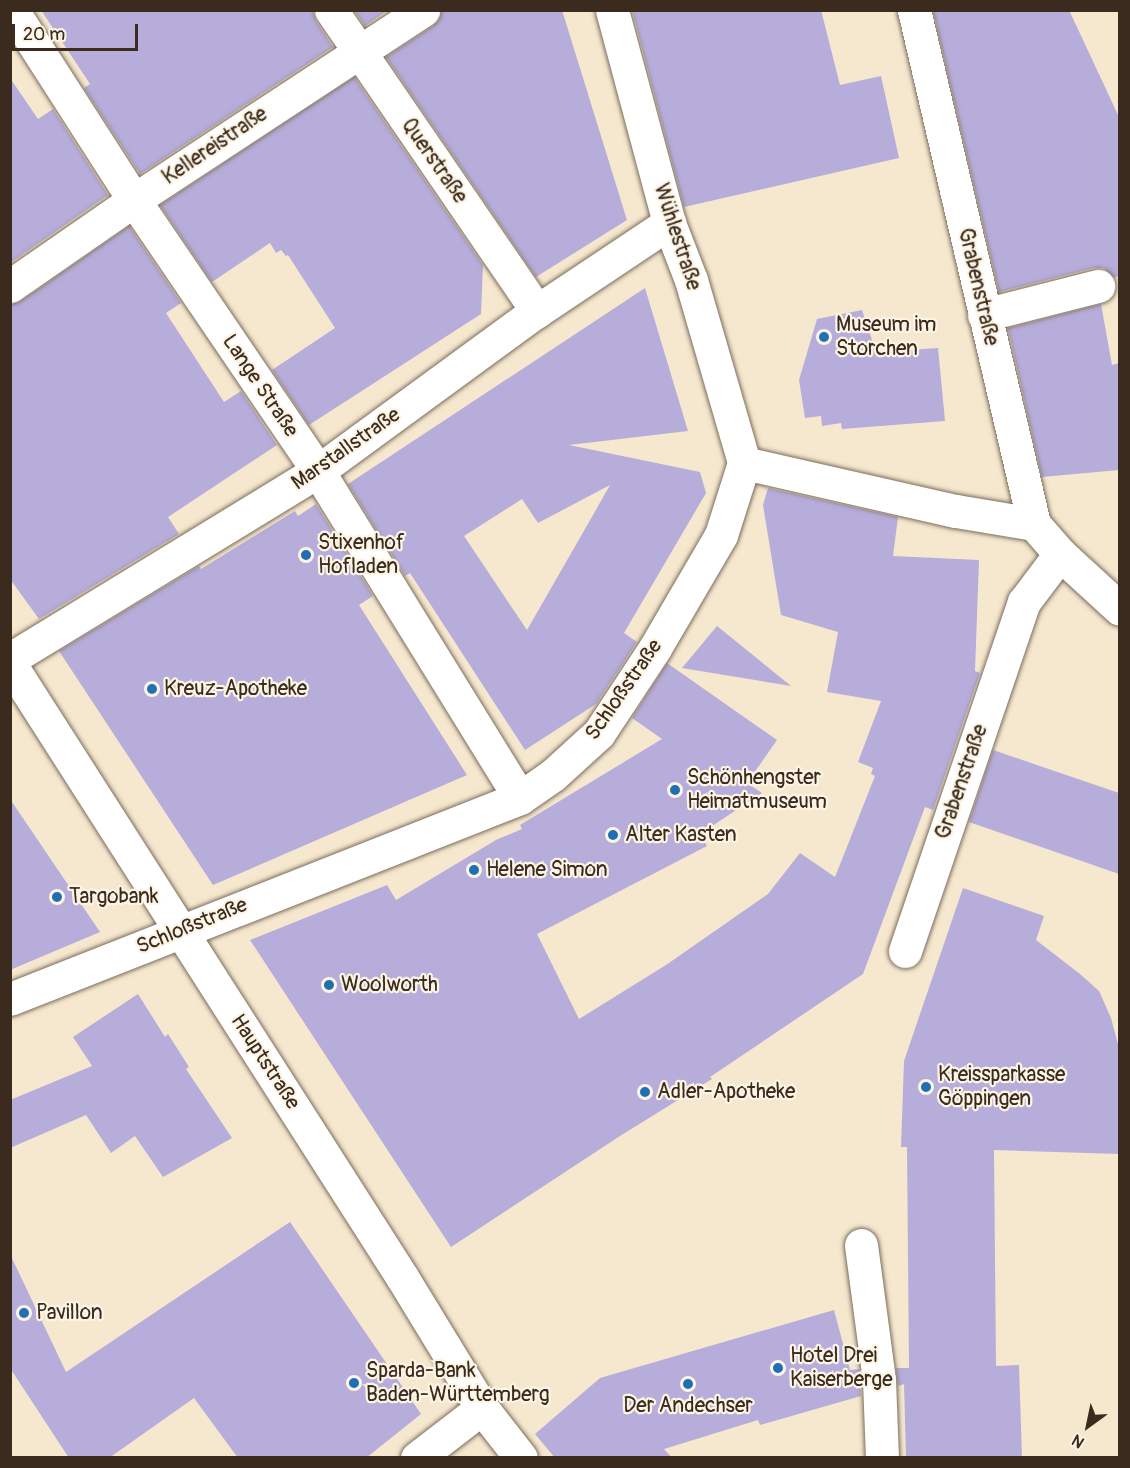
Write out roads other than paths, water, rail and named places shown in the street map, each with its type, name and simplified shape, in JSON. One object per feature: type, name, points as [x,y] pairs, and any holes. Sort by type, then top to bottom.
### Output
[{"type":"street","name":"Lange Straße","points":[[12,10],[134,200],[318,471],[520,798]]},
{"type":"street","name":"Querstraße","points":[[331,10],[537,311]]},
{"type":"street","name":"Kellereistraße","points":[[10,286],[134,200],[423,10]]},
{"type":"street","name":"Wühlestraße","points":[[612,10],[669,223],[691,280],[744,463]]},
{"type":"street","name":"Grabenstraße","points":[[914,10],[1034,524],[1060,554],[1119,607]]},
{"type":"street","name":"Marstallstraße","points":[[10,658],[318,471],[537,311],[669,223]]},
{"type":"street","points":[[984,315],[1098,286]]},
{"type":"street","points":[[744,463],[956,511],[1034,524]]},
{"type":"street","name":"Schloßstraße","points":[[10,999],[520,798],[553,775],[599,733],[655,648],[721,535],[744,463]]},
{"type":"street","name":"Grabenstraße","points":[[905,951],[1024,602],[1060,554]]},
{"type":"street","name":"Hauptstraße","points":[[10,664],[402,1277],[482,1408],[521,1458]]},
{"type":"street","points":[[861,1245],[879,1380],[882,1458]]},
{"type":"street","points":[[417,1458],[482,1408]]},
{"type":"place","name":"Museum im Storchen","points":[[824,337]]},
{"type":"place","name":"Stixenhof Hofladen","points":[[306,555]]},
{"type":"place","name":"Kreuz-Apotheke","points":[[152,689]]},
{"type":"place","name":"Schönhengster Heimatmuseum","points":[[675,790]]},
{"type":"place","name":"Alter Kasten","points":[[613,835]]},
{"type":"place","name":"Helene Simon","points":[[474,870]]},
{"type":"place","name":"Targobank","points":[[57,897]]},
{"type":"place","name":"Woolworth","points":[[329,985]]},
{"type":"place","name":"Kreissparkasse Göppingen","points":[[926,1087]]},
{"type":"place","name":"Adler-Apotheke","points":[[645,1092]]},
{"type":"place","name":"Pavillon","points":[[24,1313]]},
{"type":"place","name":"Hotel Drei Kaiserberge","points":[[778,1368]]},
{"type":"place","name":"Sparda-Bank Baden-Württemberg","points":[[354,1383]]},
{"type":"place","name":"Der Andechser","points":[[688,1384]]}]
